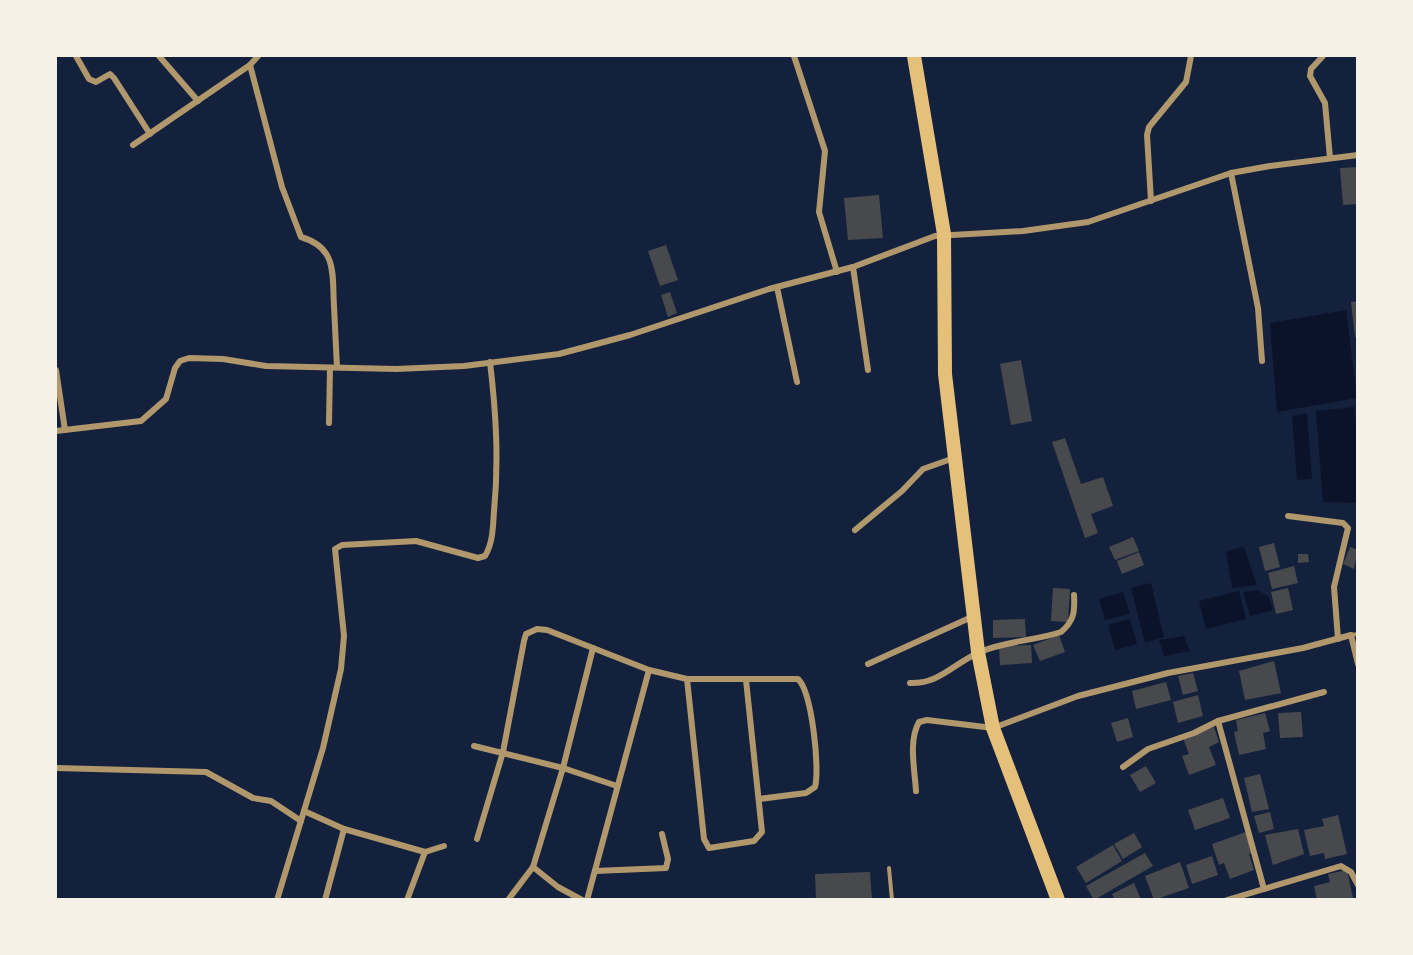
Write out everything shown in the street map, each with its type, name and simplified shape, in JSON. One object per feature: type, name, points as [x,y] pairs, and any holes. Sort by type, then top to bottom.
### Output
[{"type":"main road","points":[[914,56],[944,234],[945,374],[978,652],[993,728],[1058,900]]},
{"type":"street","points":[[76,56],[89,79],[96,82],[110,74],[114,78],[150,134]]},
{"type":"street","points":[[159,56],[198,101]]},
{"type":"street","points":[[134,145],[250,65],[258,56]]},
{"type":"street","points":[[794,56],[825,151],[819,212],[837,272]]},
{"type":"street","points":[[1151,201],[1147,135],[1149,127],[1186,82],[1191,56]]},
{"type":"street","points":[[1323,56],[1311,69],[1310,76],[1325,103],[1330,159]]},
{"type":"street","points":[[250,65],[282,187],[301,237],[320,246],[327,254],[334,273],[334,367],[329,423]]},
{"type":"street","points":[[56,431],[141,421],[166,399],[175,368],[186,358],[224,359],[266,366],[415,368],[490,362],[583,348],[777,287],[853,267],[923,239],[944,234],[1023,231],[1078,224],[1231,173],[1358,155]]},
{"type":"street","points":[[1231,173],[1258,309],[1262,361]]},
{"type":"street","points":[[853,267],[868,370]]},
{"type":"street","points":[[777,287],[797,382]]},
{"type":"street","points":[[277,900],[323,748],[341,669],[344,636],[336,549],[342,545],[416,542],[478,558],[484,556],[489,549],[493,529],[498,471],[498,427],[490,362]]},
{"type":"street","points":[[56,370],[65,430]]},
{"type":"street","points":[[855,530],[902,491],[923,469],[955,458]]},
{"type":"street","points":[[1288,516],[1343,523],[1348,528],[1334,586],[1338,639]]},
{"type":"street","points":[[909,683],[923,684],[937,679],[978,652],[1060,632],[1070,624],[1075,613],[1074,595]]},
{"type":"street","points":[[868,664],[975,616]]},
{"type":"street","points":[[477,839],[503,752],[526,634],[537,629],[547,630],[649,670],[687,679],[746,680],[784,677],[802,682],[808,700],[817,780],[810,792],[759,799]]},
{"type":"street","points":[[916,791],[914,731],[919,722],[927,720],[993,728],[1078,696],[1168,673],[1253,659],[1354,634],[1358,664]]},
{"type":"street","points":[[508,900],[533,867],[563,768],[593,648]]},
{"type":"street","points":[[587,900],[649,670]]},
{"type":"street","points":[[687,679],[707,847],[715,848],[758,838],[762,832],[746,680]]},
{"type":"street","points":[[1123,766],[1148,749],[1194,733],[1218,721],[1324,692]]},
{"type":"street","points":[[1218,721],[1263,889]]},
{"type":"street","points":[[474,746],[563,768],[618,786]]},
{"type":"street","points":[[56,768],[206,772],[253,798],[271,801],[301,821]]},
{"type":"street","points":[[304,811],[344,829],[425,852],[444,846]]},
{"type":"street","points":[[325,900],[344,829]]},
{"type":"street","points":[[595,871],[666,868],[668,860],[662,834]]},
{"type":"street","points":[[407,900],[425,852]]},
{"type":"street","points":[[1227,900],[1341,866],[1352,872],[1358,885]]},
{"type":"street","points":[[533,867],[578,899]]},
{"type":"lane","points":[[889,868],[892,900]]},
{"type":"water","points":[[1346,310],[1357,398],[1277,412],[1270,323]]},
{"type":"water","points":[[1354,407],[1358,442],[1357,503],[1323,502],[1316,411]]},
{"type":"water","points":[[1307,413],[1312,479],[1297,480],[1292,416]]},
{"type":"water","points":[[1244,547],[1257,585],[1232,588],[1226,551]]},
{"type":"water","points":[[1151,583],[1164,637],[1145,643],[1131,588]]},
{"type":"water","points":[[1258,590],[1269,597],[1273,610],[1250,616],[1243,592]]},
{"type":"water","points":[[1239,591],[1246,619],[1206,629],[1199,601]]},
{"type":"water","points":[[1123,592],[1130,614],[1105,620],[1099,599]]},
{"type":"water","points":[[1130,619],[1137,644],[1115,650],[1108,625]]},
{"type":"water","points":[[1184,636],[1190,651],[1164,656],[1159,640]]},
{"type":"building","points":[[1358,167],[1358,204],[1343,205],[1340,168]]},
{"type":"building","points":[[879,195],[883,238],[848,240],[844,198]]},
{"type":"building","points":[[666,245],[678,280],[660,286],[648,251]]},
{"type":"building","points":[[670,292],[677,313],[668,317],[661,295]]},
{"type":"building","points":[[1358,301],[1358,337],[1355,337],[1351,302]]},
{"type":"building","points":[[1021,360],[1032,421],[1011,425],[1000,364]]},
{"type":"building","points":[[1065,438],[1081,484],[1103,477],[1113,506],[1091,514],[1098,533],[1085,538],[1052,442]]},
{"type":"building","points":[[1133,537],[1139,551],[1115,560],[1109,547]]},
{"type":"building","points":[[1274,543],[1280,567],[1265,571],[1259,547]]},
{"type":"building","points":[[1350,547],[1358,550],[1354,569],[1343,564]]},
{"type":"building","points":[[1139,552],[1144,565],[1122,574],[1117,561]]},
{"type":"building","points":[[1298,554],[1308,554],[1309,562],[1298,563]]},
{"type":"building","points":[[1294,566],[1298,583],[1272,589],[1268,573]]},
{"type":"building","points":[[1053,588],[1070,589],[1068,622],[1051,621]]},
{"type":"building","points":[[1288,588],[1293,610],[1276,614],[1271,592]]},
{"type":"building","points":[[1025,619],[1026,637],[993,638],[993,620]]},
{"type":"building","points":[[1059,635],[1065,652],[1040,661],[1033,645]]},
{"type":"building","points":[[1031,645],[1032,663],[1000,665],[999,646]]},
{"type":"building","points":[[1274,661],[1281,693],[1245,700],[1239,671]]},
{"type":"building","points":[[1193,673],[1198,691],[1183,695],[1178,676]]},
{"type":"building","points":[[1166,682],[1171,700],[1136,709],[1132,691]]},
{"type":"building","points":[[1198,695],[1203,716],[1178,723],[1173,702]]},
{"type":"building","points":[[1301,712],[1303,737],[1280,738],[1278,713]]},
{"type":"building","points":[[1265,713],[1270,731],[1263,733],[1266,749],[1239,755],[1234,732],[1238,731],[1236,720]]},
{"type":"building","points":[[1128,718],[1133,737],[1117,742],[1111,723]]},
{"type":"building","points":[[1214,727],[1219,742],[1209,747],[1216,765],[1189,775],[1182,756],[1189,754],[1183,738]]},
{"type":"building","points":[[1146,766],[1156,783],[1140,792],[1130,775]]},
{"type":"building","points":[[1260,774],[1269,809],[1252,812],[1244,778]]},
{"type":"building","points":[[1223,798],[1230,818],[1195,830],[1188,810]]},
{"type":"building","points":[[1270,812],[1274,829],[1259,833],[1254,816]]},
{"type":"building","points":[[1338,815],[1347,854],[1325,859],[1324,853],[1310,856],[1304,830],[1324,826],[1322,819]]},
{"type":"building","points":[[1298,829],[1304,854],[1273,865],[1265,835]]},
{"type":"building","points":[[1246,832],[1253,853],[1249,854],[1254,870],[1230,879],[1224,863],[1219,865],[1212,844]]},
{"type":"building","points":[[1134,833],[1142,847],[1123,859],[1114,844]]},
{"type":"building","points":[[1113,845],[1122,861],[1086,883],[1076,867]]},
{"type":"building","points":[[1145,853],[1153,866],[1094,900],[1086,886]]},
{"type":"building","points":[[1212,856],[1218,875],[1192,884],[1186,865]]},
{"type":"building","points":[[1180,862],[1189,888],[1154,900],[1145,876]]},
{"type":"building","points":[[1347,870],[1353,898],[1317,900],[1314,886],[1330,882],[1328,874]]},
{"type":"building","points":[[870,872],[872,900],[816,900],[815,874]]},
{"type":"building","points":[[1134,883],[1141,900],[1115,900],[1112,894]]}]
